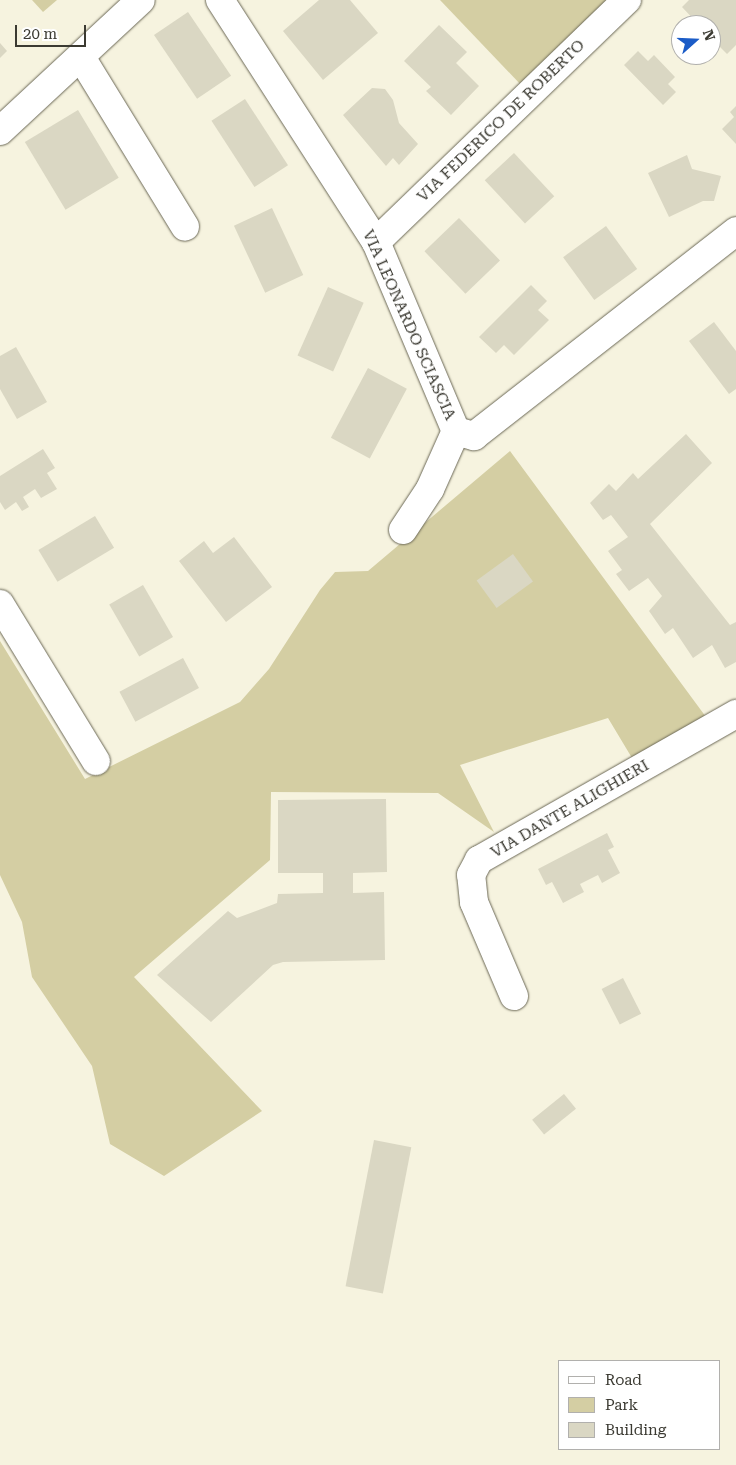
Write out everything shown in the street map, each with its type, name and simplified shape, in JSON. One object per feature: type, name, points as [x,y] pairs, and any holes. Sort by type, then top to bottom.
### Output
[{"type":"street","points":[[0,131],[141,0]]},
{"type":"street","name":"VIA LEONARDO SCIASCIA","points":[[220,0],[376,242],[456,431],[474,436],[736,232]]},
{"type":"street","name":"VIA FEDERICO DE ROBERTO","points":[[376,242],[627,0]]},
{"type":"street","points":[[81,57],[185,227]]},
{"type":"street","points":[[403,530],[430,489],[456,431]]},
{"type":"street","points":[[0,604],[96,761]]},
{"type":"street","name":"VIA DANTE ALIGHIERI","points":[[514,996],[474,902],[471,875],[479,860],[736,714]]},
{"type":"green space","points":[[32,0],[57,0],[43,12]]},
{"type":"green space","points":[[440,0],[611,0],[522,86]]},
{"type":"green space","points":[[510,451],[706,717],[632,758],[608,718],[460,765],[494,832],[438,793],[271,792],[270,860],[134,977],[262,1111],[164,1176],[110,1144],[92,1066],[32,977],[22,922],[0,875],[0,641],[85,779],[240,702],[269,669],[320,590],[335,572],[368,571]]},
{"type":"building","points":[[319,0],[350,0],[378,33],[323,80],[283,31]]},
{"type":"building","points":[[689,0],[736,0],[736,45],[727,54],[721,48],[721,15],[690,15],[682,7]]},
{"type":"building","points":[[188,12],[231,76],[197,99],[154,35]]},
{"type":"building","points":[[439,25],[467,52],[456,63],[479,86],[451,115],[426,91],[431,87],[404,61]]},
{"type":"building","points":[[0,43],[7,51],[0,58]]},
{"type":"building","points":[[638,51],[648,61],[654,55],[675,77],[668,84],[676,92],[663,105],[624,65]]},
{"type":"building","points":[[372,88],[385,89],[393,100],[399,123],[418,144],[399,165],[393,158],[386,166],[343,115]]},
{"type":"building","points":[[245,99],[288,165],[254,187],[211,121]]},
{"type":"building","points":[[736,106],[736,144],[722,129],[734,117],[730,112]]},
{"type":"building","points":[[78,110],[119,178],[66,210],[25,142]]},
{"type":"building","points":[[514,153],[554,196],[525,223],[485,180]]},
{"type":"building","points":[[687,155],[692,169],[721,176],[714,201],[703,201],[669,217],[648,173]]},
{"type":"building","points":[[272,208],[303,275],[265,293],[234,226]]},
{"type":"building","points":[[459,218],[500,260],[465,294],[424,251]]},
{"type":"building","points":[[606,226],[637,269],[594,300],[563,257]]},
{"type":"building","points":[[531,285],[547,301],[538,310],[549,320],[514,355],[504,345],[496,353],[479,337]]},
{"type":"building","points":[[328,287],[364,303],[333,371],[297,356]]},
{"type":"building","points":[[714,322],[736,351],[736,389],[729,394],[689,341]]},
{"type":"building","points":[[16,347],[47,402],[17,419],[0,389],[0,356]]},
{"type":"building","points":[[368,368],[407,389],[370,458],[331,438]]},
{"type":"building","points":[[686,434],[712,463],[650,524],[730,625],[736,622],[736,662],[725,668],[712,645],[693,658],[673,628],[665,634],[649,611],[662,596],[648,578],[629,591],[616,574],[622,570],[608,551],[628,537],[611,515],[603,520],[590,503],[609,484],[616,491],[633,473],[638,479]]},
{"type":"building","points":[[43,449],[55,468],[47,473],[57,489],[41,498],[35,489],[23,497],[29,507],[22,511],[16,502],[5,510],[0,502],[0,476]]},
{"type":"building","points":[[95,516],[114,548],[57,582],[38,550]]},
{"type":"building","points":[[234,537],[272,587],[226,622],[179,561],[204,541],[213,553]]},
{"type":"building","points":[[513,554],[533,582],[497,608],[477,580]]},
{"type":"building","points":[[143,585],[173,637],[139,656],[109,604]]},
{"type":"building","points":[[183,658],[199,688],[135,722],[119,692]]},
{"type":"building","points":[[386,799],[387,872],[353,873],[353,893],[384,892],[385,960],[283,962],[273,965],[211,1022],[157,975],[228,911],[237,918],[277,903],[278,894],[323,893],[323,873],[278,873],[278,800]]},
{"type":"building","points":[[607,833],[614,847],[608,850],[620,873],[602,883],[598,875],[580,884],[584,892],[563,903],[552,882],[546,885],[538,869]]},
{"type":"building","points":[[623,978],[641,1014],[620,1025],[602,989]]},
{"type":"building","points":[[564,1094],[576,1109],[544,1135],[532,1120]]},
{"type":"building","points":[[374,1140],[411,1147],[383,1294],[346,1286]]}]
